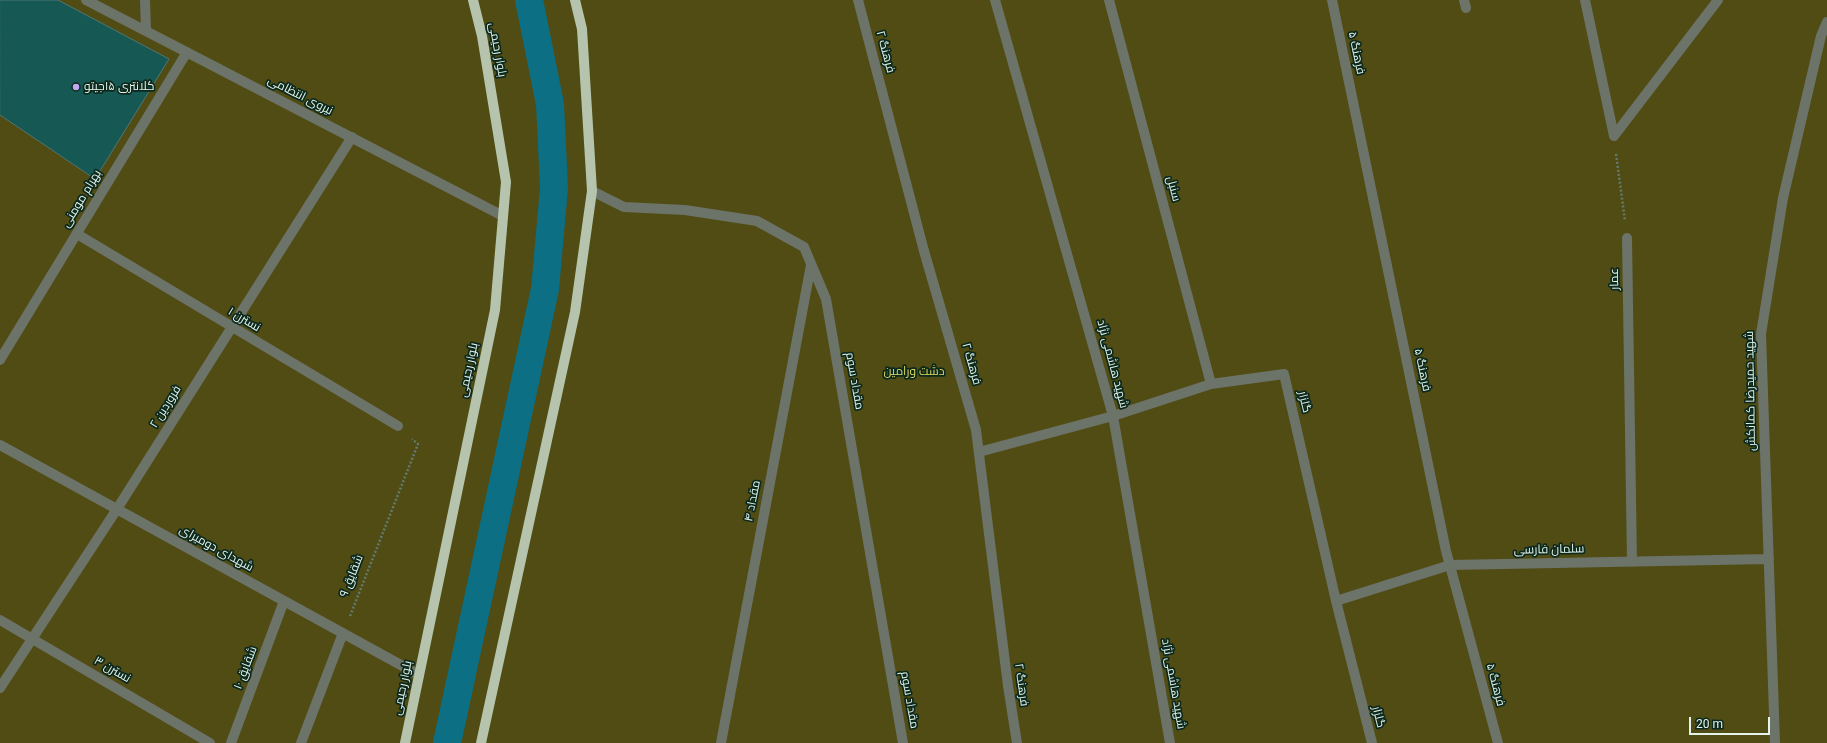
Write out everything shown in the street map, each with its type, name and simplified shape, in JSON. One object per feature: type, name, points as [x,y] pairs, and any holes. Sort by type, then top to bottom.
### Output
[{"type":"main road","name":"بلوار رحیمی","points":[[405,743],[495,310],[506,182],[482,36],[473,0]]},
{"type":"main road","points":[[481,743],[575,312],[592,191],[582,29],[574,0]]},
{"type":"street","name":"نیروی انتظامی","points":[[86,0],[503,216]]},
{"type":"street","points":[[145,0],[146,31]]},
{"type":"street","name":"فرهنگ ۲","points":[[858,0],[924,251],[976,430],[1008,686],[1018,743]]},
{"type":"street","name":"شهید هاشمی نژاد","points":[[995,0],[1113,416],[1170,743]]},
{"type":"street","name":"سنبل","points":[[1110,0],[1211,384]]},
{"type":"street","name":"فرهنگ ۵","points":[[1332,0],[1450,565],[1498,743]]},
{"type":"street","points":[[1585,0],[1614,136]]},
{"type":"street","points":[[1614,136],[1718,0]]},
{"type":"street","name":"شهید حمیدرضا کمانکش","points":[[1775,743],[1761,334],[1783,198],[1821,36],[1827,22]]},
{"type":"street","name":"بهرام مومنی","points":[[0,360],[187,52]]},
{"type":"street","name":"فروردین ۲","points":[[0,688],[117,509],[352,137]]},
{"type":"street","name":"مقداد سوم","points":[[592,191],[624,207],[685,210],[757,221],[804,247],[826,299],[903,743]]},
{"type":"street","name":"نسترن ۱","points":[[77,234],[231,328],[398,426]]},
{"type":"street","name":"عمار","points":[[1627,238],[1632,562]]},
{"type":"street","name":"مقداد ۴","points":[[721,743],[811,265]]},
{"type":"street","name":"گلزار","points":[[979,452],[1113,416],[1211,384],[1284,374],[1336,601],[1372,743]]},
{"type":"street","name":"شهدای دومیرای","points":[[0,445],[419,675]]},
{"type":"street","name":"سلمان فارسی","points":[[1336,601],[1450,565],[1769,559]]},
{"type":"street","name":"شقایق ۱۰","points":[[231,743],[284,601]]},
{"type":"street","name":"نسترن ۳","points":[[0,620],[210,743]]},
{"type":"street","points":[[301,743],[343,633]]},
{"type":"path","points":[[1614,136],[1627,238]]},
{"type":"path","name":"شقایق ۹","points":[[343,633],[418,444],[398,426]]},
{"type":"green space","name":"دشت ورامین","points":[[0,0],[1827,0],[1827,743],[0,743]]},
{"type":"building","name":"کلانتری ۱۵جیتو","points":[[0,0],[58,0],[169,59],[95,179],[0,115]]},
{"type":"waterway","points":[[447,743],[545,289],[554,188],[550,104],[529,0]]},
{"type":"place","name":"کلانتری ۱۵جیتو","points":[[76,87]]}]
